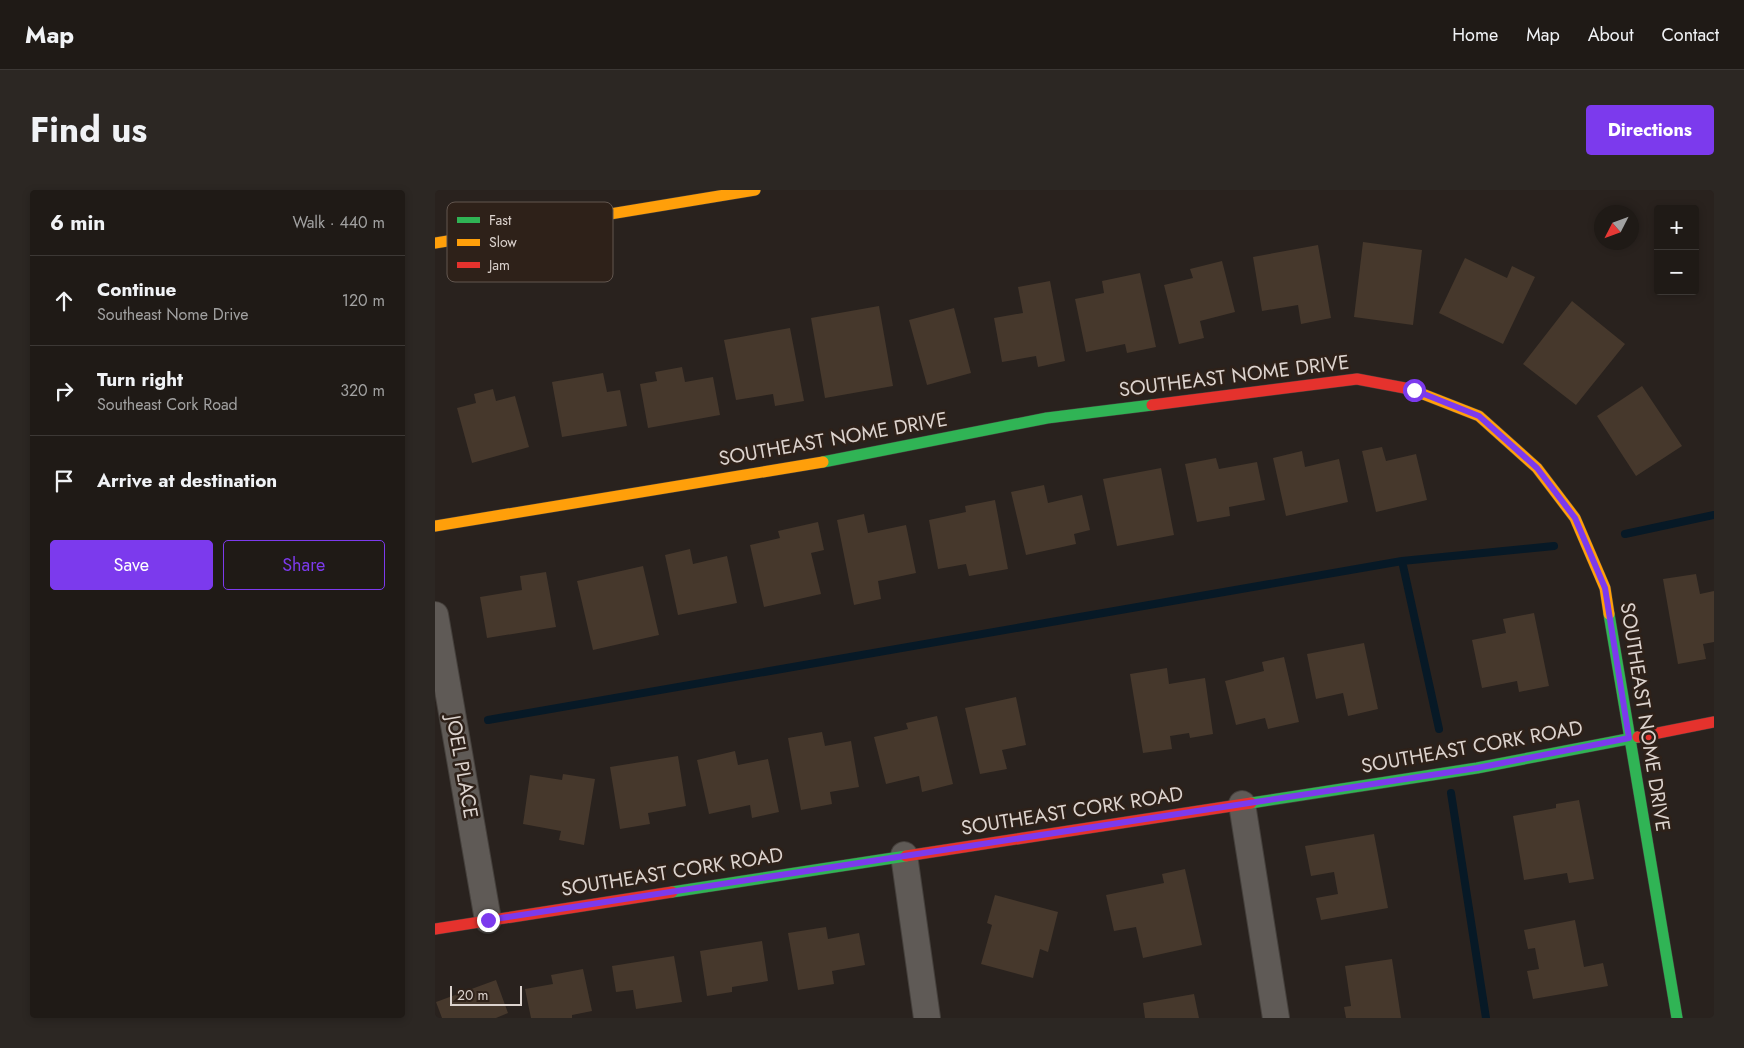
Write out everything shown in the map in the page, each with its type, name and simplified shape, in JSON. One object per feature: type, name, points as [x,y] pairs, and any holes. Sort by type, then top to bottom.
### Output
[{"type":"street","points":[[613,214],[755,190]]},
{"type":"street","name":"SOUTHEAST NOME DRIVE","points":[[435,526],[796,466],[1047,418],[1357,379],[1414,390],[1479,416],[1537,468],[1575,518],[1605,588],[1677,1018]]},
{"type":"street","name":"JOEL PLACE","points":[[435,614],[488,920]]},
{"type":"street","name":"SOUTHEAST CORK ROAD","points":[[435,929],[904,855],[1477,768],[1714,722]]},
{"type":"street","points":[[1242,804],[1276,1018]]},
{"type":"street","points":[[904,855],[927,1018]]},
{"type":"building","points":[[1363,242],[1422,250],[1413,325],[1354,317]]},
{"type":"building","points":[[1318,245],[1331,318],[1301,324],[1298,305],[1262,311],[1253,257]]},
{"type":"building","points":[[1465,258],[1507,278],[1512,266],[1535,277],[1503,344],[1439,313]]},
{"type":"building","points":[[1222,261],[1235,312],[1200,321],[1204,338],[1179,344],[1164,285],[1193,278],[1190,269]]},
{"type":"building","points":[[1140,273],[1156,347],[1127,353],[1125,344],[1086,352],[1075,299],[1104,293],[1102,281]]},
{"type":"building","points":[[1050,281],[1065,361],[1038,367],[1036,356],[1002,362],[994,318],[1023,313],[1018,287]]},
{"type":"building","points":[[1572,301],[1625,344],[1576,405],[1523,364]]},
{"type":"building","points":[[879,306],[893,386],[825,398],[811,318]]},
{"type":"building","points":[[954,308],[971,373],[927,385],[909,320]]},
{"type":"building","points":[[790,328],[804,401],[775,406],[773,394],[736,400],[724,340]]},
{"type":"building","points":[[682,367],[685,382],[713,377],[720,415],[648,428],[640,384],[657,381],[655,372]]},
{"type":"building","points":[[603,373],[607,392],[620,390],[627,426],[562,437],[552,382]]},
{"type":"building","points":[[1642,386],[1682,446],[1636,476],[1597,416]]},
{"type":"building","points":[[493,389],[496,401],[515,396],[529,447],[472,463],[457,408],[476,403],[474,394]]},
{"type":"building","points":[[1382,447],[1386,461],[1416,454],[1427,500],[1376,512],[1362,451]]},
{"type":"building","points":[[1302,451],[1305,467],[1339,459],[1348,502],[1286,516],[1273,458]]},
{"type":"building","points":[[1216,458],[1219,469],[1257,462],[1265,500],[1229,507],[1230,516],[1197,522],[1185,464]]},
{"type":"building","points":[[1161,468],[1174,535],[1117,546],[1103,479]]},
{"type":"building","points":[[1044,485],[1048,503],[1082,495],[1090,530],[1074,534],[1076,544],[1026,555],[1011,492]]},
{"type":"building","points":[[995,500],[1008,569],[969,576],[966,564],[938,569],[929,520],[966,512],[965,506]]},
{"type":"building","points":[[864,514],[868,533],[906,525],[916,573],[878,581],[881,599],[854,605],[837,520]]},
{"type":"building","points":[[818,522],[824,550],[811,553],[821,594],[764,607],[750,545],[780,538],[778,531]]},
{"type":"building","points":[[690,549],[693,564],[727,556],[737,603],[678,615],[665,555]]},
{"type":"building","points":[[643,566],[659,635],[593,650],[577,581]]},
{"type":"building","points":[[546,572],[556,627],[487,638],[480,597],[522,590],[520,576]]},
{"type":"building","points":[[1696,574],[1700,594],[1714,591],[1714,642],[1703,644],[1706,659],[1678,664],[1663,579]]},
{"type":"building","points":[[1534,613],[1549,686],[1519,692],[1517,681],[1482,688],[1472,640],[1506,633],[1503,619]]},
{"type":"building","points":[[1364,643],[1378,709],[1348,716],[1343,693],[1316,699],[1307,654]]},
{"type":"building","points":[[1284,657],[1299,722],[1268,729],[1265,718],[1236,725],[1225,681],[1264,671],[1262,662]]},
{"type":"building","points":[[1167,668],[1169,684],[1205,678],[1213,734],[1190,738],[1189,733],[1170,736],[1172,749],[1143,753],[1130,674]]},
{"type":"building","points":[[1016,697],[1026,745],[1002,750],[1007,769],[980,774],[965,708]]},
{"type":"building","points":[[937,716],[953,784],[922,792],[919,776],[886,784],[874,737],[908,729],[906,723]]},
{"type":"building","points":[[822,732],[825,746],[851,741],[859,787],[830,792],[832,804],[801,810],[788,738]]},
{"type":"building","points":[[735,751],[738,765],[768,759],[779,812],[752,818],[750,805],[709,814],[697,760]]},
{"type":"building","points":[[678,756],[686,806],[648,813],[650,824],[620,829],[610,767]]},
{"type":"building","points":[[563,774],[595,779],[584,845],[559,840],[561,831],[523,824],[530,775],[562,780]]},
{"type":"building","points":[[1579,800],[1594,879],[1569,883],[1567,873],[1524,880],[1513,816],[1556,808],[1556,804]]},
{"type":"building","points":[[1374,834],[1388,908],[1321,920],[1316,898],[1338,894],[1334,872],[1311,876],[1305,846]]},
{"type":"building","points":[[1185,869],[1202,945],[1143,958],[1136,927],[1114,931],[1106,895],[1164,883],[1162,874]]},
{"type":"building","points":[[995,895],[1058,912],[1048,952],[1040,949],[1033,978],[981,964],[992,925],[987,923]]},
{"type":"building","points":[[1575,920],[1584,967],[1603,963],[1608,986],[1533,999],[1527,971],[1539,969],[1535,948],[1528,949],[1524,930]]},
{"type":"building","points":[[826,927],[828,939],[859,933],[865,965],[832,971],[834,984],[798,990],[788,933]]},
{"type":"building","points":[[762,941],[768,981],[732,987],[732,992],[707,996],[700,951]]},
{"type":"building","points":[[674,956],[682,1002],[636,1009],[633,990],[616,992],[612,966]]},
{"type":"building","points":[[1392,959],[1401,1018],[1346,1018],[1344,1007],[1351,1006],[1345,966]]},
{"type":"building","points":[[583,969],[592,1011],[572,1015],[572,1018],[531,1018],[525,989],[553,984],[551,975]]},
{"type":"building","points":[[496,980],[508,1013],[496,1018],[442,1018],[436,1002]]},
{"type":"building","points":[[1194,994],[1199,1018],[1145,1018],[1143,1003]]},
{"type":"waterway","points":[[1625,534],[1714,515]]},
{"type":"waterway","points":[[488,720],[1402,561],[1554,546]]},
{"type":"waterway","points":[[1402,561],[1439,729]]},
{"type":"waterway","points":[[1451,793],[1486,1018]]},
{"type":"traffic: fast","points":[[823,462],[1047,418],[1152,405]]},
{"type":"traffic: fast","points":[[1609,614],[1677,1018]]},
{"type":"traffic: fast","points":[[1251,803],[1477,768],[1638,737]]},
{"type":"traffic: fast","points":[[672,892],[906,856]]},
{"type":"traffic: slow","points":[[613,214],[755,190]]},
{"type":"traffic: slow","points":[[435,243],[447,241]]},
{"type":"traffic: slow","points":[[1410,389],[1479,416],[1537,468],[1575,518],[1605,588],[1609,614]]},
{"type":"traffic: slow","points":[[435,526],[823,462]]},
{"type":"traffic: jam","points":[[1152,405],[1357,379],[1410,389]]},
{"type":"traffic: jam","points":[[1638,737],[1714,722]]},
{"type":"traffic: jam","points":[[906,856],[1251,803]]},
{"type":"traffic: jam","points":[[435,929],[672,892]]},
{"type":"route","points":[[488,920],[1477,768],[1629,738],[1605,588],[1575,518],[1537,468],[1479,416],[1414,390]]}]
